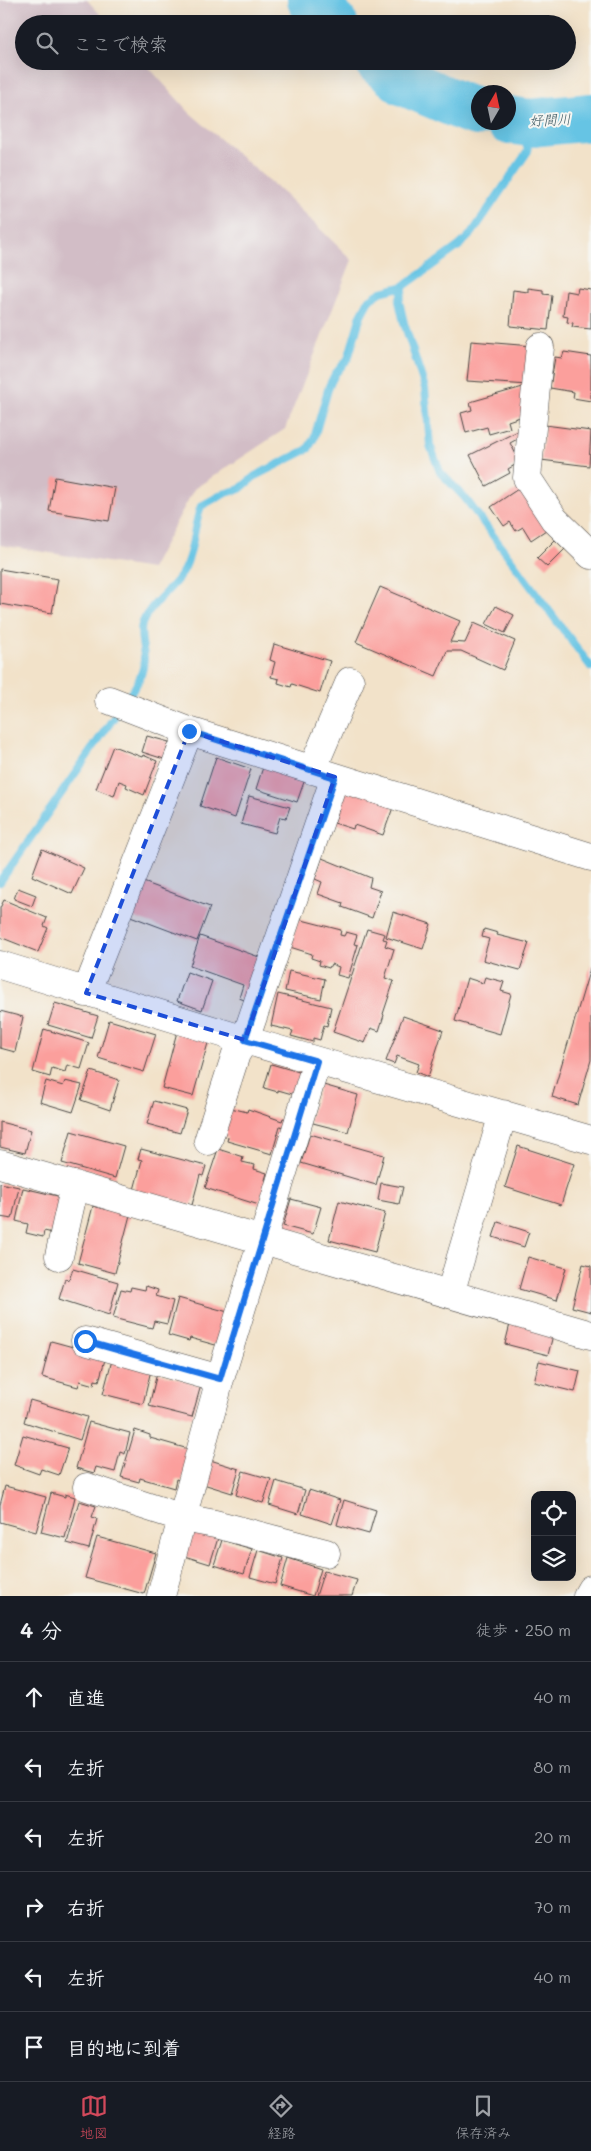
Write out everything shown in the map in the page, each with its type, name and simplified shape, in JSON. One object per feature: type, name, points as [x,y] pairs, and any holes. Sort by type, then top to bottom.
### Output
[{"type":"street","points":[[540,347],[527,478],[554,519],[591,555]]},
{"type":"street","points":[[208,1141],[236,1054],[245,1040],[350,681]]},
{"type":"street","points":[[109,700],[189,731],[591,857]]},
{"type":"street","points":[[86,992],[189,731]]},
{"type":"street","points":[[0,965],[245,1040],[591,1140]]},
{"type":"street","points":[[161,1596],[220,1379],[317,1061]]},
{"type":"street","points":[[450,1294],[503,1114]]},
{"type":"street","points":[[0,1164],[591,1335]]},
{"type":"street","points":[[59,1256],[75,1185]]},
{"type":"street","points":[[85,1341],[220,1379]]},
{"type":"street","points":[[87,1487],[183,1518],[214,1524],[326,1554]]},
{"type":"street","points":[[587,1596],[591,1589]]},
{"type":"highlighted area","points":[[189,731],[335,777],[245,1040],[86,993]]},
{"type":"shaded area","points":[[0,0],[87,0],[101,15],[15,15],[15,70],[151,70],[189,112],[283,193],[352,260],[285,429],[194,489],[151,569],[0,545]]},
{"type":"building","points":[[528,288],[543,290],[543,294],[552,295],[548,330],[510,326],[513,290],[528,292]]},
{"type":"building","points":[[578,288],[591,290],[591,329],[572,327],[573,323],[567,322],[568,317],[563,316],[566,291],[577,293]]},
{"type":"building","points":[[471,341],[532,346],[529,385],[467,381]]},
{"type":"building","points":[[564,352],[591,356],[591,401],[573,398],[574,392],[550,388],[555,357],[562,358]]},
{"type":"building","points":[[523,387],[526,415],[508,421],[510,428],[489,434],[487,427],[466,433],[461,413],[472,410],[470,402]]},
{"type":"building","points":[[545,425],[591,431],[589,466],[541,460]]},
{"type":"building","points":[[520,430],[523,436],[510,443],[520,462],[508,469],[510,473],[486,486],[470,455]]},
{"type":"building","points":[[55,477],[115,488],[109,521],[49,511]]},
{"type":"building","points":[[524,485],[552,526],[531,540],[523,527],[516,531],[510,522],[504,526],[491,507]]},
{"type":"building","points":[[555,540],[565,549],[547,567],[537,558]]},
{"type":"building","points":[[0,569],[58,579],[52,613],[0,604]]},
{"type":"building","points":[[380,587],[460,621],[450,642],[465,643],[474,623],[515,641],[503,670],[461,651],[447,651],[436,676],[356,642]]},
{"type":"building","points":[[496,606],[514,615],[505,633],[486,624]]},
{"type":"building","points":[[274,644],[330,661],[320,693],[292,684],[291,687],[278,683],[279,679],[271,677],[275,662],[270,660]]},
{"type":"building","points":[[147,736],[169,742],[164,759],[142,752]]},
{"type":"building","points":[[113,746],[157,761],[144,795],[126,787],[127,784],[119,781],[114,796],[96,789]]},
{"type":"building","points":[[216,757],[251,769],[235,818],[200,806]]},
{"type":"building","points":[[264,764],[305,779],[297,802],[256,789]]},
{"type":"building","points":[[342,786],[395,802],[383,835],[354,825],[353,829],[334,823],[339,809],[334,808]]},
{"type":"building","points":[[249,796],[290,807],[286,818],[280,817],[275,833],[241,824]]},
{"type":"building","points":[[42,849],[84,868],[72,894],[32,876]]},
{"type":"building","points":[[322,858],[371,878],[369,887],[381,891],[372,918],[342,907],[343,903],[318,894],[322,882],[315,879]]},
{"type":"building","points":[[138,880],[210,907],[197,941],[125,914]]},
{"type":"building","points":[[18,888],[36,895],[32,906],[14,899]]},
{"type":"building","points":[[4,900],[47,918],[44,926],[48,928],[38,952],[0,937],[0,908]]},
{"type":"building","points":[[393,912],[431,924],[423,949],[386,937]]},
{"type":"building","points":[[298,919],[341,930],[340,935],[344,936],[346,932],[357,935],[354,944],[358,945],[348,978],[337,975],[339,967],[331,964],[329,968],[319,965],[320,961],[311,958],[312,954],[290,947]]},
{"type":"building","points":[[367,929],[385,934],[383,939],[387,940],[385,946],[394,949],[385,978],[394,981],[379,1031],[371,1028],[365,1043],[333,1032]]},
{"type":"building","points":[[484,929],[498,933],[497,935],[529,943],[520,970],[483,960],[489,939],[482,937]]},
{"type":"building","points":[[200,936],[262,958],[247,1001],[239,998],[243,985],[190,966]]},
{"type":"building","points":[[591,965],[591,1060],[578,1105],[552,1097]]},
{"type":"building","points":[[289,971],[325,979],[321,999],[285,991]]},
{"type":"building","points":[[187,972],[212,981],[202,1010],[177,1001]]},
{"type":"building","points":[[485,977],[504,982],[501,991],[511,994],[500,1034],[455,1021],[467,978],[483,983]]},
{"type":"building","points":[[278,994],[331,1007],[327,1026],[324,1025],[320,1040],[313,1038],[313,1042],[291,1036],[293,1031],[271,1026]]},
{"type":"building","points":[[55,1003],[98,1016],[91,1038],[48,1025]]},
{"type":"building","points":[[0,1011],[23,1017],[15,1052],[0,1048]]},
{"type":"building","points":[[403,1016],[443,1030],[428,1077],[416,1072],[419,1064],[397,1056],[394,1064],[386,1061]]},
{"type":"building","points":[[109,1020],[156,1034],[144,1072],[98,1058]]},
{"type":"building","points":[[178,1028],[210,1036],[193,1096],[162,1088]]},
{"type":"building","points":[[44,1029],[89,1043],[81,1069],[67,1065],[65,1072],[52,1068],[50,1077],[33,1072]]},
{"type":"building","points":[[271,1064],[306,1074],[299,1096],[264,1088]]},
{"type":"building","points":[[91,1071],[119,1080],[110,1110],[81,1100]]},
{"type":"building","points":[[46,1081],[63,1086],[65,1081],[82,1085],[73,1112],[40,1102]]},
{"type":"building","points":[[320,1084],[358,1095],[348,1132],[309,1122]]},
{"type":"building","points":[[154,1101],[187,1110],[180,1133],[147,1124]]},
{"type":"building","points":[[227,1107],[247,1112],[248,1109],[282,1121],[283,1118],[293,1120],[291,1129],[280,1126],[272,1154],[227,1141],[228,1137],[220,1134]]},
{"type":"building","points":[[0,1122],[31,1130],[25,1153],[0,1147]]},
{"type":"building","points":[[71,1131],[124,1146],[115,1178],[62,1163]]},
{"type":"building","points":[[310,1134],[384,1155],[376,1185],[301,1163]]},
{"type":"building","points":[[518,1146],[574,1164],[561,1205],[505,1187]]},
{"type":"building","points":[[141,1149],[206,1166],[203,1176],[200,1175],[192,1205],[134,1190],[142,1160],[138,1159]]},
{"type":"building","points":[[218,1149],[243,1157],[242,1162],[255,1165],[254,1169],[267,1173],[265,1180],[267,1181],[259,1205],[205,1188]]},
{"type":"building","points":[[0,1183],[19,1187],[12,1219],[0,1217]]},
{"type":"building","points":[[381,1183],[403,1187],[399,1204],[378,1200]]},
{"type":"building","points":[[23,1188],[62,1197],[53,1233],[44,1231],[43,1237],[26,1233],[28,1224],[16,1221]]},
{"type":"building","points":[[291,1199],[321,1207],[313,1234],[283,1226]]},
{"type":"building","points":[[339,1201],[385,1213],[375,1252],[329,1240]]},
{"type":"building","points":[[93,1206],[130,1215],[115,1273],[78,1263]]},
{"type":"building","points":[[498,1222],[529,1232],[524,1247],[493,1237]]},
{"type":"building","points":[[528,1257],[566,1268],[557,1300],[519,1289]]},
{"type":"building","points":[[583,1264],[591,1266],[591,1312],[572,1307]]},
{"type":"building","points":[[73,1269],[118,1282],[109,1315],[59,1299],[65,1279],[69,1280]]},
{"type":"building","points":[[146,1286],[158,1290],[156,1296],[173,1301],[167,1324],[154,1321],[152,1328],[113,1318],[121,1289],[130,1291],[131,1287],[145,1290]]},
{"type":"building","points":[[178,1298],[228,1312],[219,1346],[190,1338],[189,1341],[168,1335]]},
{"type":"building","points":[[512,1316],[555,1327],[548,1355],[505,1344]]},
{"type":"building","points":[[51,1341],[106,1356],[99,1381],[95,1380],[94,1385],[80,1381],[78,1387],[42,1377]]},
{"type":"building","points":[[112,1360],[151,1370],[143,1404],[103,1394]]},
{"type":"building","points":[[539,1361],[580,1371],[575,1392],[534,1382]]},
{"type":"building","points":[[157,1373],[201,1385],[192,1417],[149,1406]]},
{"type":"building","points":[[30,1400],[87,1417],[80,1440],[24,1422]]},
{"type":"building","points":[[89,1422],[130,1433],[125,1454],[120,1452],[115,1472],[96,1467],[94,1473],[76,1468]]},
{"type":"building","points":[[135,1430],[150,1435],[150,1438],[192,1450],[182,1481],[176,1479],[174,1488],[140,1478],[139,1482],[121,1477]]},
{"type":"building","points":[[23,1435],[68,1448],[59,1475],[41,1469],[39,1474],[14,1465]]},
{"type":"building","points":[[207,1459],[239,1469],[232,1493],[200,1483]]},
{"type":"building","points":[[243,1471],[271,1479],[263,1503],[236,1495]]},
{"type":"building","points":[[276,1481],[305,1490],[298,1514],[269,1505]]},
{"type":"building","points":[[5,1486],[46,1497],[36,1532],[0,1522],[0,1505]]},
{"type":"building","points":[[309,1490],[340,1500],[332,1524],[302,1514]]},
{"type":"building","points":[[51,1493],[65,1497],[65,1494],[75,1497],[65,1538],[41,1532]]},
{"type":"building","points":[[344,1500],[376,1510],[369,1534],[337,1525]]},
{"type":"building","points":[[79,1501],[96,1506],[92,1517],[97,1519],[89,1549],[67,1543]]},
{"type":"building","points":[[189,1529],[218,1538],[210,1564],[181,1555]]},
{"type":"building","points":[[97,1537],[156,1553],[144,1594],[85,1578]]},
{"type":"building","points":[[222,1540],[252,1549],[244,1574],[214,1565]]},
{"type":"building","points":[[258,1550],[283,1558],[275,1584],[250,1577]]},
{"type":"building","points":[[288,1558],[321,1569],[313,1596],[280,1586]]},
{"type":"building","points":[[324,1571],[357,1580],[352,1596],[316,1596]]},
{"type":"waterway","name":"好間川","points":[[311,0],[325,15]]},
{"type":"waterway","name":"好間川","points":[[389,70],[404,82],[471,110]]},
{"type":"waterway","name":"好間川","points":[[516,121],[530,123],[591,117]]},
{"type":"waterway","points":[[521,123],[528,151],[472,233],[459,246],[404,286],[399,301],[404,323],[425,388],[430,445],[440,472],[465,498],[591,667]]},
{"type":"waterway","points":[[0,882],[137,684],[144,663],[142,624],[150,610],[182,573],[189,557],[201,506],[223,494],[240,489],[255,476],[308,449],[314,438],[329,386],[335,374],[348,359],[361,315],[369,300],[381,292],[404,286]]},
{"type":"route","points":[[85,1341],[220,1379],[317,1061],[245,1040],[335,778],[189,731]]}]
